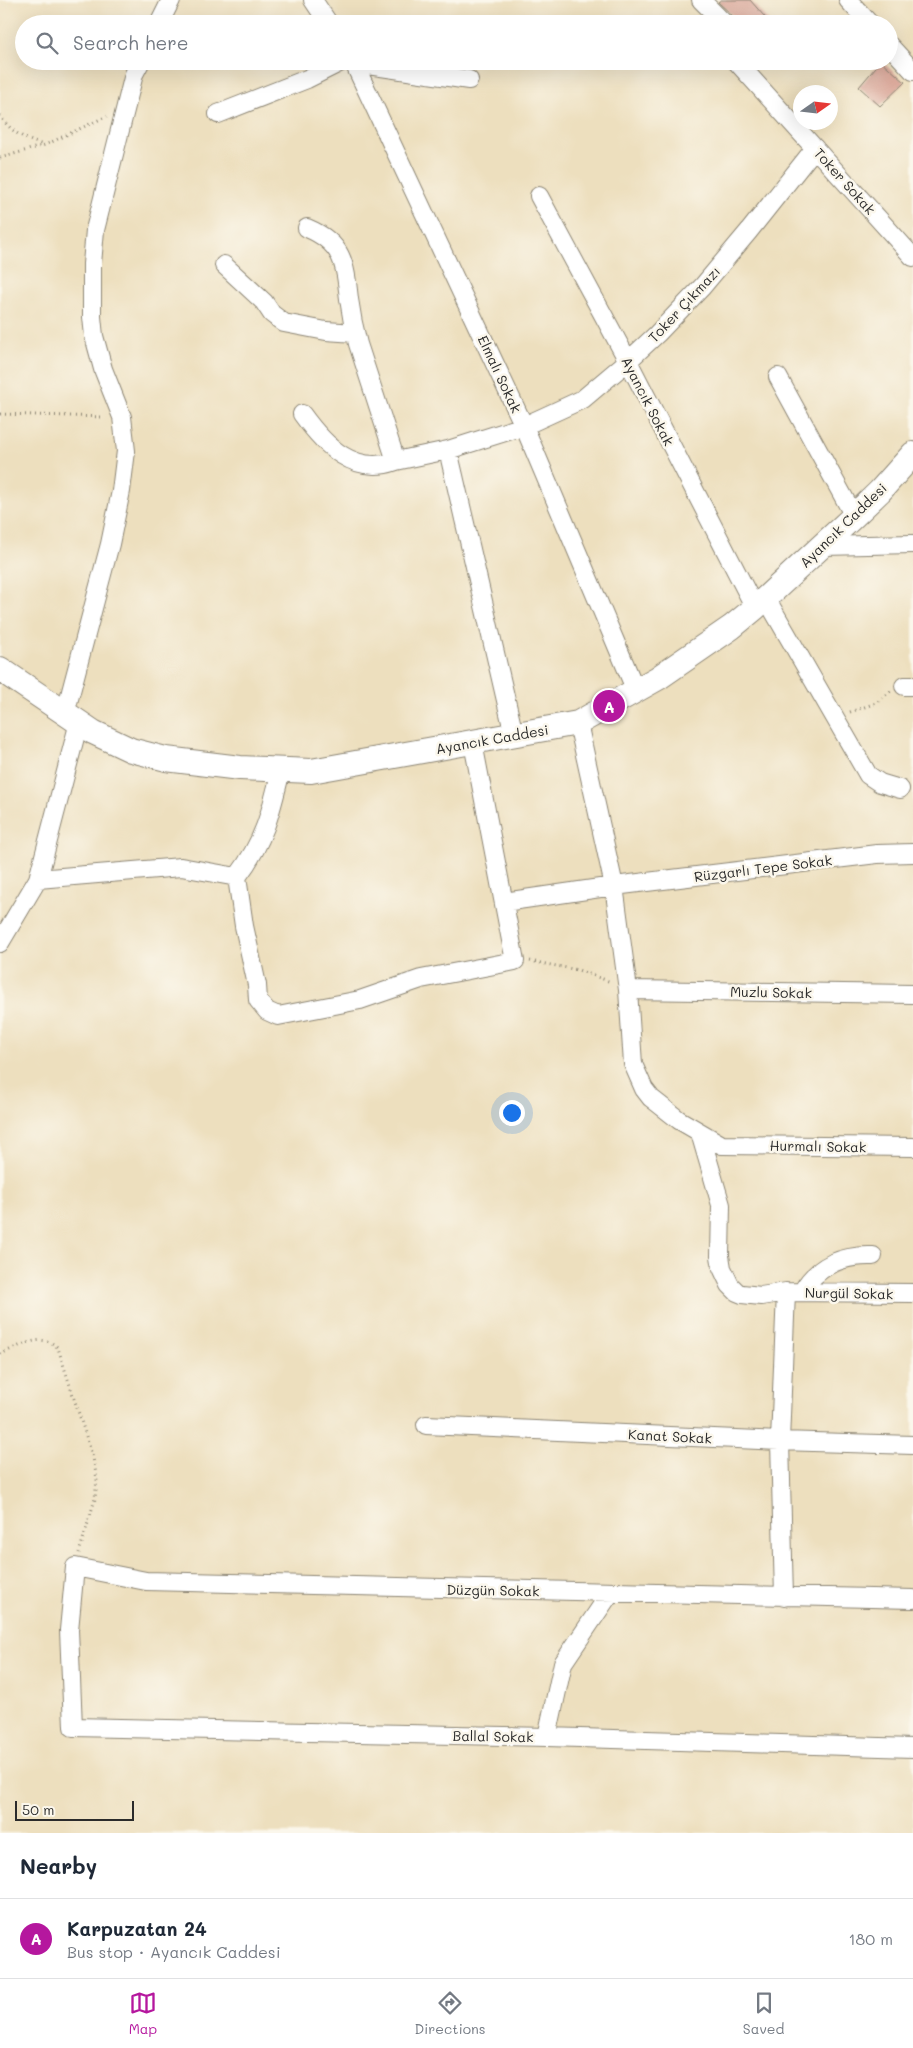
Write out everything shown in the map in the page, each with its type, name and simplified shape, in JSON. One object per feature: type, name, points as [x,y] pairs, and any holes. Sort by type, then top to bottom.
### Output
[{"type":"street","points":[[164,15],[171,0]]},
{"type":"street","points":[[313,0],[323,15]]},
{"type":"street","points":[[701,0],[716,15]]},
{"type":"street","points":[[848,0],[862,15]]},
{"type":"street","points":[[898,55],[913,71]]},
{"type":"street","points":[[0,943],[38,879],[121,491],[126,451],[122,417],[98,355],[92,317],[92,298],[95,230],[136,70]]},
{"type":"street","points":[[218,114],[328,70]]},
{"type":"street","name":"Elmalı Sokak","points":[[354,70],[524,426],[636,691]]},
{"type":"street","points":[[403,70],[469,80]]},
{"type":"street","name":"Toker Sokak","points":[[744,70],[913,257]]},
{"type":"street","name":"Toker Çıkmazı","points":[[302,414],[319,436],[330,446],[354,462],[375,466],[448,450],[524,426],[583,399],[657,334],[702,286],[749,231],[815,148]]},
{"type":"street","name":"Ayancık Sokak","points":[[539,196],[760,603],[832,713],[868,775],[880,783],[900,790]]},
{"type":"street","points":[[307,228],[327,239],[341,256],[347,274],[349,300],[355,333],[396,461]]},
{"type":"street","points":[[224,265],[264,302],[272,314],[284,323],[326,331],[355,333]]},
{"type":"street","points":[[778,377],[854,516]]},
{"type":"street","points":[[448,450],[514,736]]},
{"type":"street","name":"Ayancık Caddesi","points":[[0,669],[72,718],[111,741],[151,756],[210,765],[311,771],[578,723],[636,691],[696,653],[760,603],[880,491],[913,454]]},
{"type":"street","points":[[822,546],[913,544]]},
{"type":"street","points":[[578,723],[614,886],[628,990],[634,1064],[639,1081],[651,1098],[679,1120],[700,1133]]},
{"type":"street","points":[[281,770],[265,831],[258,846],[238,877],[244,926],[257,985],[258,1000],[272,1014],[284,1016],[360,1000],[422,979],[515,961],[473,743]]},
{"type":"street","name":"Rüzgarlı Tepe Sokak","points":[[504,902],[614,886],[877,854],[913,853]]},
{"type":"street","points":[[38,879],[182,867],[238,877]]},
{"type":"street","name":"Muzlu Sokak","points":[[628,990],[913,994]]},
{"type":"street","name":"Hurmalı Sokak","points":[[700,1133],[722,1145],[913,1147]]},
{"type":"street","name":"Nurgül Sokak","points":[[700,1133],[721,1205],[720,1256],[722,1268],[732,1288],[742,1294],[760,1296],[794,1292],[913,1294]]},
{"type":"street","points":[[784,1597],[780,1441],[794,1292],[827,1266],[847,1258],[873,1256]]},
{"type":"street","name":"Kanat Sokak","points":[[426,1425],[913,1445]]},
{"type":"street","name":"Düzgün Sokak","points":[[75,1567],[146,1581],[913,1599]]},
{"type":"street","name":"Ballal Sokak","points":[[75,1567],[69,1630],[73,1727],[547,1737],[913,1748]]},
{"type":"street","points":[[547,1737],[562,1663],[611,1592]]},
{"type":"path","points":[[0,158],[45,145],[126,107]]},
{"type":"path","points":[[0,115],[15,132],[25,139],[45,145]]},
{"type":"path","points":[[0,414],[122,417]]},
{"type":"path","points":[[832,713],[850,712],[866,708],[876,703],[892,690],[908,686]]},
{"type":"path","points":[[515,961],[561,965],[587,973],[628,990]]},
{"type":"path","points":[[0,1354],[39,1340],[48,1340],[58,1348],[93,1458],[97,1479],[95,1499],[75,1567]]},
{"type":"building","points":[[721,0],[750,0],[763,15],[732,15],[718,2]]},
{"type":"building","points":[[873,70],[891,70],[905,82],[880,106],[859,87]]},
{"type":"place","name":"Karpuzatan 24","points":[[609,706]]}]
